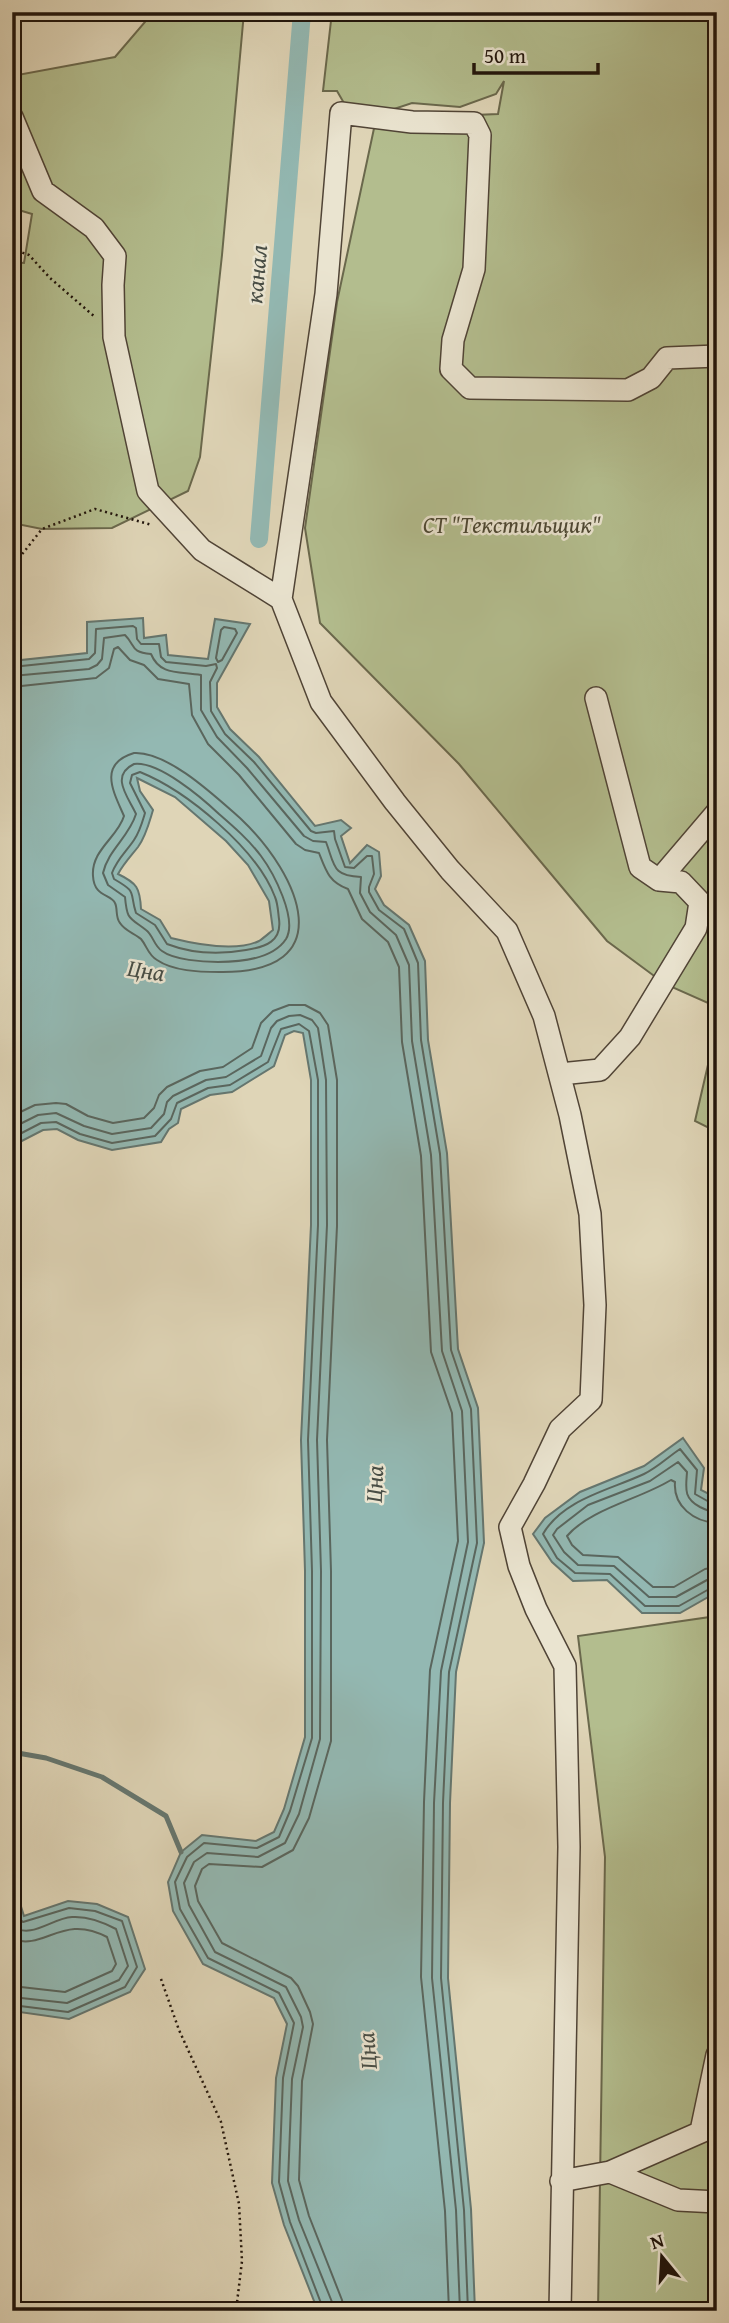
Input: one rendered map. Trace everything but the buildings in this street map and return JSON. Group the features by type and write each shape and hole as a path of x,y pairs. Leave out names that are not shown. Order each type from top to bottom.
{"street":[{"path":"560,2311 569,1847 565,1666 536,1609 519,1566 510,1527 560,1429 591,1400 595,1306 590,1214 570,1115 544,1016 507,931 450,870 395,802 321,702 281,599 326,294 341,113 412,122 474,123 480,135 474,269 453,340 451,369 470,388 628,390 652,377 667,358 717,356"},
{"path":"12,117 43,191 94,228 115,256 114,337 148,491 202,550 281,599"},
{"path":"560,1074 600,1070 630,1037 696,928 700,902 681,882 659,880 640,867 596,698"},
{"path":"659,880 717,812"},
{"path":"561,2182 610,2172 709,2128 717,2054"},
{"path":"610,2172 678,2200 717,2202"}],"path":[{"path":"12,249 29,255 50,278 85,306 114,337"},
{"path":"12,567 42,529 95,509 189,536"},
{"path":"161,1979 178,2030 221,2122 239,2204 242,2261 236,2311"}],"green space":[{"path":"144,12 244,12 200,457 188,491 112,528 42,529 12,523 12,262 24,263 32,214 12,208 12,76 115,57 145,22"},
{"name":"СТ \"Текстильщик\"","path":"332,12 717,12 717,1007 665,984 607,941 459,764 320,623 305,528 337,302 376,119 498,114 504,81 496,94 460,107 412,103 370,117 348,110 337,91 323,91"},
{"path":"717,1026 717,1132 695,1121"},
{"path":"717,1616 717,2311 598,2311 605,1857 578,1636"}],"water":[{"name":"Цна","path":"143,618 144,638 166,635 168,655 208,659 215,619 250,624 217,683 217,707 230,729 259,757 315,826 341,820 351,828 341,836 350,863 367,845 379,852 381,876 375,889 384,905 409,925 425,961 428,1040 447,1153 458,1349 478,1408 484,1543 456,1672 450,1803 448,1978 471,2209 475,2311 318,2311 284,2225 272,2183 276,2078 287,2024 274,1998 203,1964 173,1911 168,1882 181,1852 202,1835 256,1841 274,1832 284,1809 305,1737 305,1571 301,1440 311,1225 311,1080 303,1033 294,1031 285,1035 274,1066 232,1092 210,1095 181,1109 178,1123 169,1129 161,1142 112,1150 78,1140 57,1129 43,1130 12,1146 12,661 87,653 87,622","holes":["137,778 175,797 226,841 248,865 269,901 273,930 259,941 227,946 171,938 160,920 141,909 140,896 133,883 118,874 141,843 153,810 140,791"]},
{"path":"683,1438 704,1468 701,1490 717,1498 717,1592 680,1613 642,1613 607,1580 573,1581 552,1562 533,1534 545,1518 580,1492 644,1466"},
{"path":"12,1878 24,1916 68,1901 97,1904 128,1917 145,1969 130,1992 69,2019 12,2011"}],"waterway":[{"name":"канал","path":"259,539 302,12"},
{"path":"12,1752 46,1758 102,1777 166,1816 181,1852"}]}
